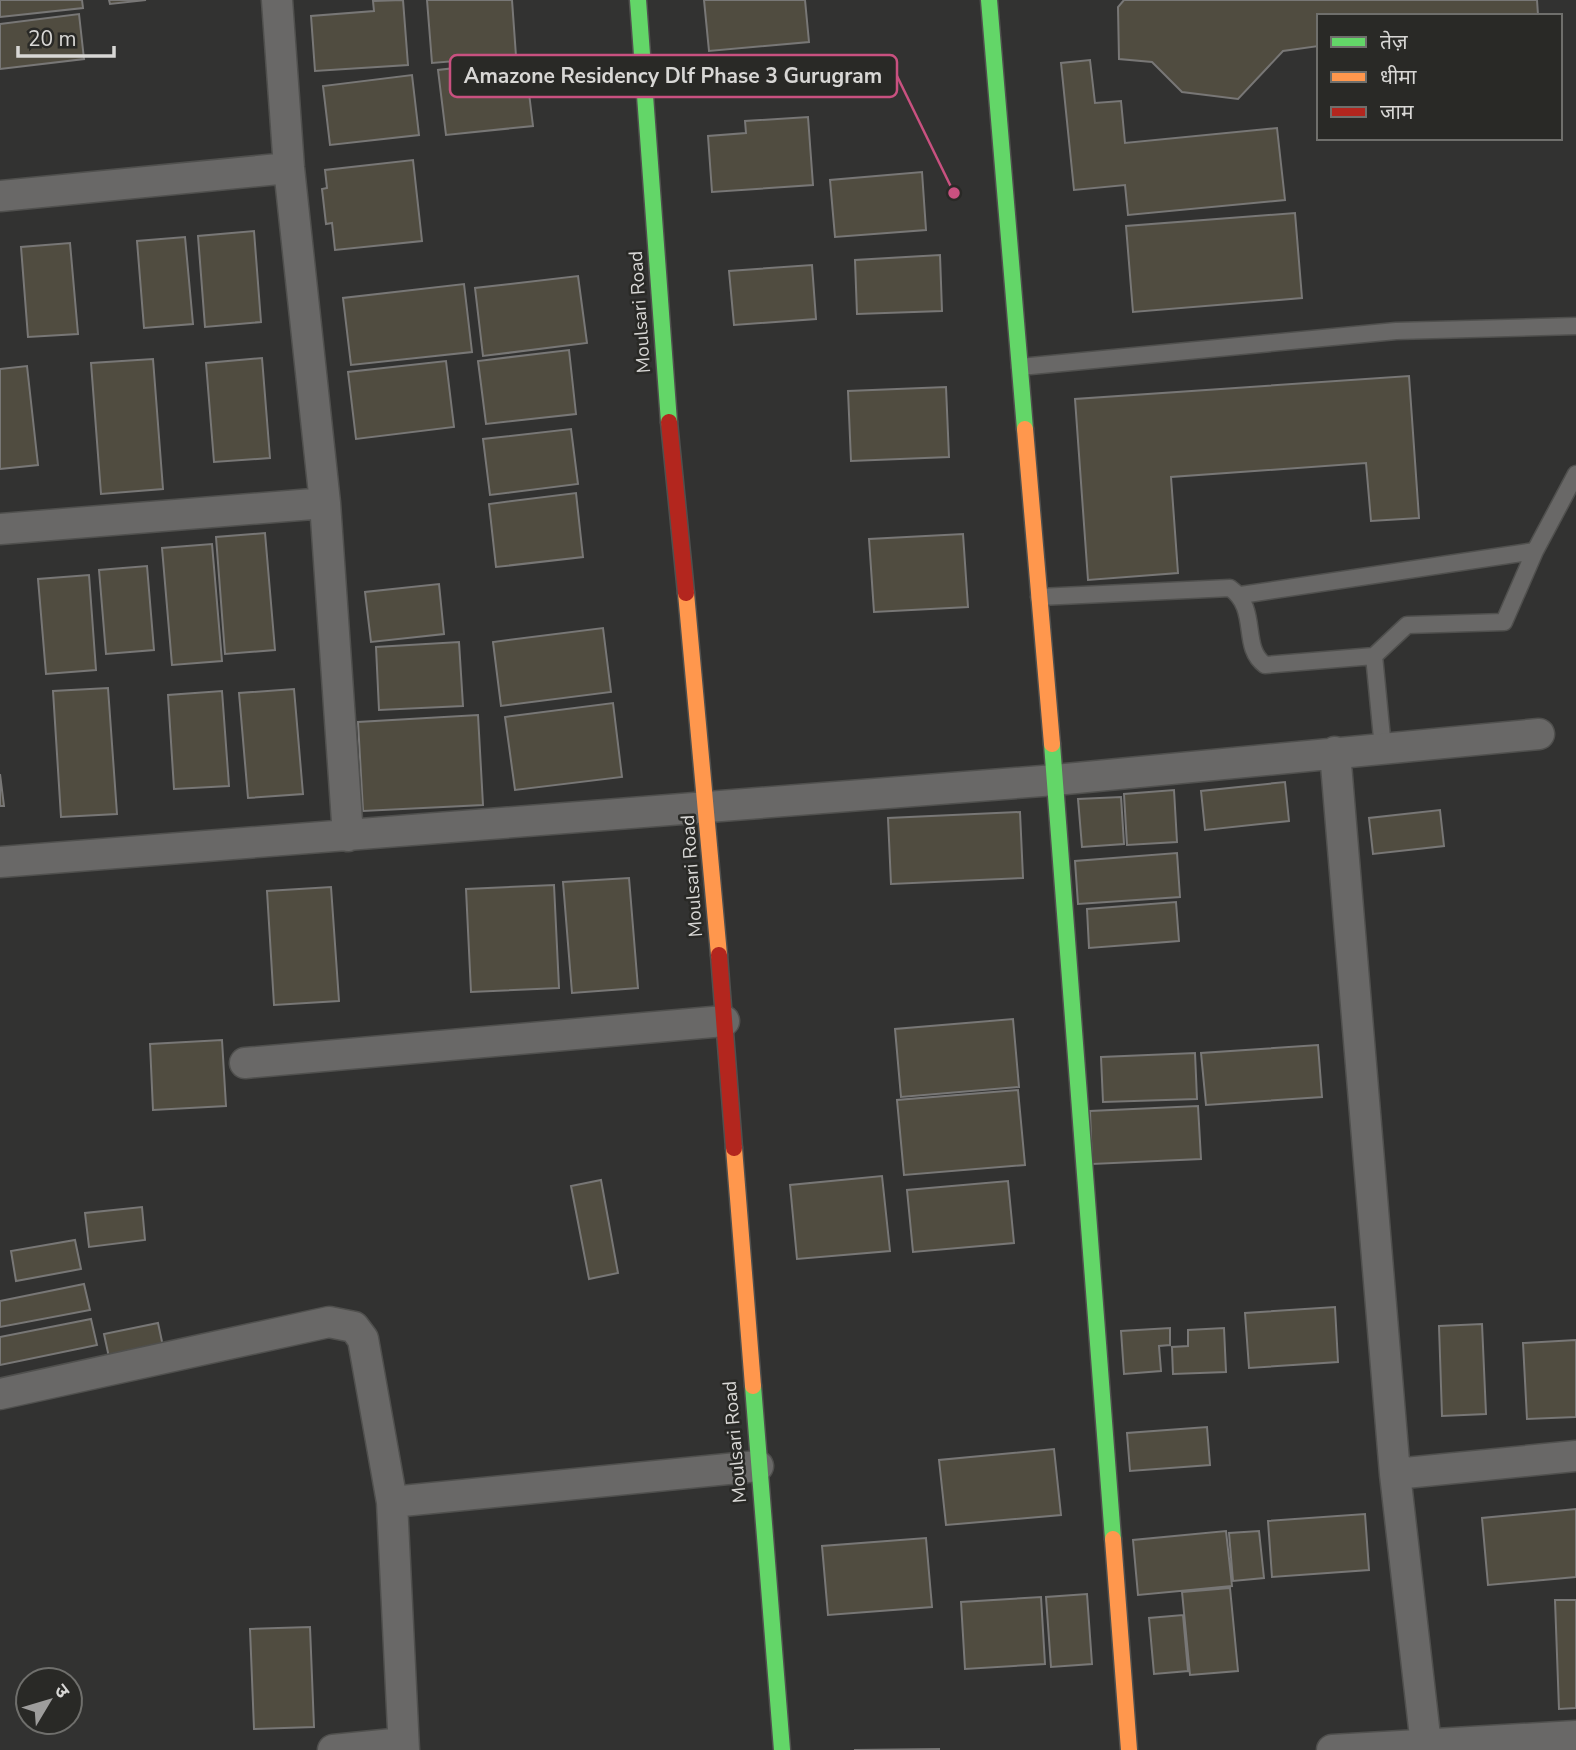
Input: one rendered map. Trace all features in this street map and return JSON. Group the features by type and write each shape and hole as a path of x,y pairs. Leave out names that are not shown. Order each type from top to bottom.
{"street":[{"path":"277,0 289,168 325,503 348,836"},
{"name":"Moulsari Road","path":"638,0 668,411 708,808 782,1750"},
{"path":"989,0 1055,780 1129,1750"},
{"path":"0,196 289,168"},
{"path":"0,529 325,503"},
{"path":"0,862 1055,780 1539,734"},
{"path":"1335,752 1395,1474 1426,1745"},
{"path":"245,1063 724,1021"},
{"path":"0,1394 328,1322 342,1322 354,1327 363,1339 392,1502 404,1746 333,1750"},
{"path":"1395,1474 1576,1456"},
{"path":"392,1502 758,1466"},
{"path":"1332,1750 1576,1736"}],"lane":[{"path":"1020,367 1396,331 1576,326"},
{"path":"1040,597 1222,587 1241,596 1246,603 1254,650 1265,666 1374,656 1407,625 1504,622 1535,551 1576,474"},
{"path":"1241,596 1535,551"},
{"path":"1374,656 1383,748"}],"building":[{"path":"0,0 82,0 83,8 0,17"},
{"path":"109,0 146,0 110,4"},
{"path":"403,0 408,65 315,71 311,16 374,11 373,1"},
{"path":"427,0 512,0 516,56 432,63"},
{"path":"704,0 805,0 809,42 709,51"},
{"path":"1124,0 1537,0 1538,14 1317,14 1317,46 1283,51 1238,99 1182,92 1152,62 1119,59 1118,7"},
{"path":"79,14 84,59 0,69 0,24"},
{"path":"525,60 533,126 446,135 438,70"},
{"path":"1090,60 1095,103 1121,101 1125,143 1277,128 1285,200 1128,215 1125,185 1074,190 1061,63"},
{"path":"412,75 419,135 330,145 323,86"},
{"path":"808,117 813,185 712,192 708,136 746,133 745,121"},
{"path":"413,160 422,241 335,250 332,223 326,224 322,189 327,188 325,170"},
{"path":"922,172 926,230 835,237 830,180"},
{"path":"1295,213 1302,298 1133,312 1126,226"},
{"path":"254,231 261,322 205,327 198,236"},
{"path":"185,237 193,324 144,328 137,241"},
{"path":"70,243 78,334 28,337 21,247"},
{"path":"940,255 942,311 857,314 855,260"},
{"path":"812,265 816,319 734,325 729,271"},
{"path":"578,276 587,343 483,356 475,288"},
{"path":"464,284 472,352 351,365 343,298"},
{"path":"569,350 576,414 486,424 478,361"},
{"path":"262,358 270,458 214,462 206,363"},
{"path":"153,359 163,489 101,494 91,363"},
{"path":"446,361 454,427 356,439 348,372"},
{"path":"27,366 38,465 0,469 0,369"},
{"path":"1409,376 1419,518 1371,521 1366,463 1171,477 1178,573 1088,580 1075,399"},
{"path":"946,387 949,457 851,461 848,391"},
{"path":"571,429 578,484 490,495 483,439"},
{"path":"576,493 583,557 496,567 489,504"},
{"path":"265,533 275,650 225,654 216,537"},
{"path":"963,534 968,607 874,612 869,539"},
{"path":"212,544 222,661 172,665 162,548"},
{"path":"147,566 154,650 106,654 99,570"},
{"path":"89,575 96,670 46,674 38,579"},
{"path":"439,584 444,634 371,642 365,592"},
{"path":"603,628 611,692 501,706 493,642"},
{"path":"459,642 463,706 379,710 376,647"},
{"path":"108,688 117,814 61,817 53,691"},
{"path":"294,689 303,794 248,798 239,693"},
{"path":"222,691 229,786 174,789 168,695"},
{"path":"613,703 622,777 515,790 505,717"},
{"path":"478,715 483,805 363,811 358,722"},
{"path":"0,774 4,806 0,806"},
{"path":"1285,782 1289,821 1205,830 1201,791"},
{"path":"1174,790 1177,842 1127,845 1124,794"},
{"path":"1121,797 1124,844 1082,847 1078,799"},
{"path":"1440,810 1444,846 1373,854 1369,818"},
{"path":"1020,812 1023,878 891,884 888,818"},
{"path":"1177,853 1180,897 1078,904 1075,861"},
{"path":"629,878 638,988 572,993 563,882"},
{"path":"554,885 559,988 471,992 466,889"},
{"path":"331,887 339,1001 274,1005 267,891"},
{"path":"1176,902 1179,941 1089,948 1087,909"},
{"path":"1013,1019 1019,1087 901,1097 895,1029"},
{"path":"222,1040 226,1106 153,1110 150,1044"},
{"path":"1318,1045 1322,1097 1206,1105 1201,1053"},
{"path":"1195,1053 1197,1099 1103,1102 1101,1057"},
{"path":"1018,1090 1025,1165 904,1175 897,1100"},
{"path":"1198,1106 1201,1159 1092,1164 1090,1111"},
{"path":"882,1176 890,1251 797,1259 790,1185"},
{"path":"601,1180 618,1273 589,1279 571,1186"},
{"path":"1008,1181 1014,1243 913,1252 907,1190"},
{"path":"142,1207 145,1240 89,1247 85,1213"},
{"path":"75,1240 81,1269 16,1281 11,1251"},
{"path":"84,1284 90,1310 0,1327 0,1301"},
{"path":"1335,1307 1338,1362 1249,1368 1245,1313"},
{"path":"91,1319 97,1345 0,1365 0,1337"},
{"path":"158,1323 164,1351 110,1362 104,1334"},
{"path":"1482,1324 1486,1414 1442,1416 1439,1326"},
{"path":"1170,1328 1170,1345 1159,1346 1161,1371 1124,1374 1121,1331"},
{"path":"1224,1328 1226,1372 1173,1374 1172,1347 1188,1346 1188,1330"},
{"path":"1576,1340 1576,1417 1527,1419 1523,1343"},
{"path":"1207,1427 1210,1465 1130,1471 1127,1433"},
{"path":"1054,1449 1061,1515 946,1525 939,1460"},
{"path":"1576,1509 1576,1577 1488,1585 1482,1518"},
{"path":"1365,1514 1369,1570 1272,1577 1268,1521"},
{"path":"1226,1531 1232,1586 1138,1595 1133,1540"},
{"path":"1259,1531 1264,1578 1233,1581 1229,1533"},
{"path":"926,1538 932,1607 828,1615 822,1546"},
{"path":"1230,1588 1238,1671 1190,1675 1182,1592"},
{"path":"1087,1594 1092,1664 1051,1667 1046,1597"},
{"path":"1041,1597 1045,1664 965,1669 961,1602"},
{"path":"1555,1600 1576,1600 1576,1708 1559,1709"},
{"path":"1183,1615 1188,1671 1154,1674 1149,1618"},
{"path":"310,1627 314,1727 254,1729 250,1629"},
{"path":"939,1749 939,1750 854,1750"}],"traffic: fast":[{"path":"638,0 669,422"},
{"path":"989,0 1025,429"},
{"path":"1052,744 1113,1539"},
{"path":"753,1386 782,1750"}],"traffic: slow":[{"path":"1025,429 1052,744"},
{"path":"686,593 719,955"},
{"path":"734,1148 753,1386"},
{"path":"1113,1539 1129,1750"}],"traffic: jam":[{"path":"669,422 686,593"},
{"path":"719,955 734,1148"}],"place":[{"name":"Amazone Residency Dlf Phase 3 Gurugram","path":"954,193"}]}
